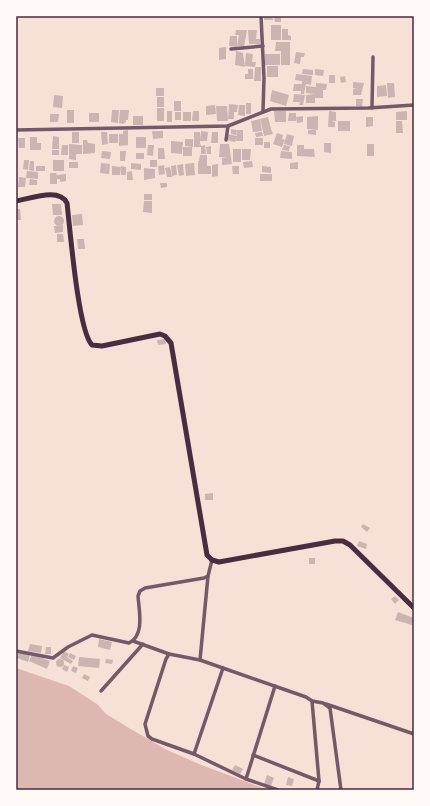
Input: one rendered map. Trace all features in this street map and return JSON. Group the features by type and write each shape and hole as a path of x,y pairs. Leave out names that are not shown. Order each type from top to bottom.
{"main road":[{"path":"16,201 57,194 65,198 67,203 74,266 84,329 88,341 92,345 102,346 160,334 168,338 171,343 207,555 212,560 218,562 335,541 343,541 360,554 414,608"}],"street":[{"path":"261,16 264,78 263,111"},
{"path":"231,49 263,46"},
{"path":"372,108 373,57"},
{"path":"16,130 228,126 271,109 372,108 414,105"},
{"path":"226,140 228,126"},
{"path":"200,660 208,576 212,560"},
{"path":"133,641 139,632 138,596 140,591 145,588 208,576"},
{"path":"16,651 53,658 68,647 92,635 129,643 133,641 169,654 200,660 306,697 312,701 323,703 414,734"},
{"path":"101,691 143,644"},
{"path":"169,654 166,659 146,729 148,736 152,739 194,754 246,779 278,790"},
{"path":"194,754 223,668"},
{"path":"246,779 275,686"},
{"path":"312,701 319,780 317,790"},
{"path":"323,703 330,708 333,719 341,790"},
{"path":"254,755 319,780"}],"shaded area":[{"path":"16,668 69,686 97,704 106,714 167,750 199,764 268,790 16,790"}],"building":[{"path":"264,16 272,16 273,20 264,20"},
{"path":"274,16 281,16 281,22 275,22"},
{"path":"271,25 281,25 281,40 271,40"},
{"path":"282,29 288,29 288,35 291,36 291,40 282,40"},
{"path":"236,30 247,30 244,47 237,46 239,35 235,35"},
{"path":"248,30 257,30 256,39 260,39 260,44 249,44"},
{"path":"230,36 237,36 237,47 229,46"},
{"path":"276,42 290,42 290,65 281,65 281,51 275,51"},
{"path":"226,47 226,59 219,60 219,48"},
{"path":"236,51 243,53 245,67 235,65"},
{"path":"296,52 305,53 304,57 301,57 300,64 294,63"},
{"path":"246,53 253,54 252,62 256,62 255,67 245,66"},
{"path":"265,54 280,54 280,65 265,65"},
{"path":"267,66 278,66 278,77 267,77"},
{"path":"255,67 261,67 261,81 254,81"},
{"path":"248,69 253,69 253,79 245,79 245,74 248,74"},
{"path":"303,69 313,70 313,75 302,74"},
{"path":"315,69 324,70 323,76 315,75"},
{"path":"296,74 312,76 311,85 306,84 304,94 301,94 301,91 293,91 294,84 302,84 302,81 295,80"},
{"path":"329,75 335,75 335,83 329,83"},
{"path":"345,76 346,82 341,83 340,77"},
{"path":"353,82 364,83 361,95 353,95 353,89 357,89 353,88"},
{"path":"316,83 327,84 326,90 323,90 323,98 315,98 315,103 306,103 306,95 315,94 306,93 306,86 316,87"},
{"path":"387,83 394,83 395,97 388,98"},
{"path":"386,85 387,96 377,97 377,86"},
{"path":"156,88 164,88 164,96 156,96"},
{"path":"272,90 289,95 286,106 270,101"},
{"path":"294,94 305,95 303,105 299,105 300,102 293,102"},
{"path":"54,95 63,96 62,108 53,107"},
{"path":"157,97 164,97 164,107 157,107"},
{"path":"356,99 363,99 362,107 356,106"},
{"path":"174,101 181,101 181,111 174,111"},
{"path":"246,103 251,103 251,114 246,114"},
{"path":"229,104 238,105 237,112 234,112 234,119 228,119"},
{"path":"215,105 216,114 206,115 206,106"},
{"path":"239,105 245,105 245,116 238,115"},
{"path":"216,106 227,106 228,121 217,121"},
{"path":"157,108 164,108 164,121 157,121"},
{"path":"67,110 74,110 74,123 67,123"},
{"path":"112,110 119,110 118,123 111,122"},
{"path":"120,110 129,110 128,120 126,120 123,124 119,123"},
{"path":"167,111 172,111 172,122 167,122"},
{"path":"193,111 199,111 199,121 192,121"},
{"path":"274,111 286,111 286,122 275,122"},
{"path":"329,111 336,112 336,121 331,121 335,122 335,127 328,127"},
{"path":"407,111 407,120 396,120 396,112"},
{"path":"175,112 181,112 181,120 175,120"},
{"path":"183,112 191,112 191,121 183,121"},
{"path":"89,113 99,113 99,122 89,122"},
{"path":"289,113 296,113 296,121 288,121"},
{"path":"50,114 59,114 58,122 50,122"},
{"path":"133,116 143,116 143,125 133,125"},
{"path":"303,116 303,122 297,123 296,117"},
{"path":"318,116 318,130 307,129 307,117"},
{"path":"268,117 271,129 263,131 260,119"},
{"path":"366,117 373,117 373,126 366,127"},
{"path":"260,119 262,131 253,132 251,121"},
{"path":"338,121 350,121 350,131 338,131"},
{"path":"396,121 402,121 403,133 396,133"},
{"path":"231,129 237,130 236,135 231,134"},
{"path":"271,129 273,134 264,136 263,131"},
{"path":"128,130 128,145 119,146 119,134 123,134 123,131"},
{"path":"237,130 243,130 243,141 236,141"},
{"path":"308,130 316,130 316,135 308,134"},
{"path":"152,131 163,131 163,138 153,139"},
{"path":"201,131 208,132 207,141 200,141"},
{"path":"72,132 79,132 79,143 72,143"},
{"path":"101,132 107,132 108,144 102,145"},
{"path":"194,132 200,132 200,143 201,146 205,145 206,154 201,154 201,147 194,147"},
{"path":"212,132 218,132 218,143 211,143"},
{"path":"262,132 263,136 256,137 255,133"},
{"path":"277,133 283,135 282,139 285,140 282,147 273,144"},
{"path":"109,134 118,134 118,143 109,143"},
{"path":"227,134 237,136 235,142 226,140"},
{"path":"287,134 294,136 292,146 284,144"},
{"path":"53,136 59,137 59,149 52,149"},
{"path":"30,137 37,137 37,143 41,143 41,150 30,150"},
{"path":"136,137 146,137 146,148 136,148"},
{"path":"18,138 25,138 25,148 19,148"},
{"path":"255,138 263,138 263,145 255,145"},
{"path":"185,139 193,139 193,147 185,146"},
{"path":"83,140 87,140 88,143 95,144 95,153 83,154"},
{"path":"171,141 183,142 182,154 171,153"},
{"path":"264,142 270,142 270,148 264,148"},
{"path":"324,143 331,143 331,153 324,152"},
{"path":"69,144 82,145 82,154 76,154 76,160 69,159"},
{"path":"220,144 229,144 232,164 222,165 222,158 228,158 219,157"},
{"path":"367,144 374,144 374,156 367,156"},
{"path":"62,145 68,145 68,155 61,155"},
{"path":"148,145 154,145 153,156 147,155"},
{"path":"284,145 290,146 289,151 282,150"},
{"path":"297,145 304,145 304,149 314,149 315,157 297,156"},
{"path":"211,146 211,154 207,154 206,147"},
{"path":"183,147 192,147 192,156 183,156"},
{"path":"158,148 164,148 165,159 158,159"},
{"path":"233,149 241,149 241,162 233,162"},
{"path":"242,149 251,149 250,160 242,160"},
{"path":"52,150 59,150 59,155 52,155"},
{"path":"102,151 111,152 110,159 101,158"},
{"path":"120,151 126,151 125,161 120,161"},
{"path":"281,151 292,152 292,159 280,158"},
{"path":"136,153 144,153 144,159 136,159"},
{"path":"200,155 207,155 207,166 211,166 211,174 198,174 198,161"},
{"path":"24,160 29,160 28,170 23,169"},
{"path":"53,160 64,160 64,171 53,171"},
{"path":"150,160 157,160 157,167 150,167"},
{"path":"30,161 34,161 34,171 29,170"},
{"path":"252,161 253,167 244,168 243,162"},
{"path":"69,162 78,162 78,168 69,168"},
{"path":"298,162 298,169 290,169 290,163"},
{"path":"101,163 110,164 109,174 100,173"},
{"path":"131,163 141,164 141,170 131,169"},
{"path":"194,163 195,175 186,176 185,164"},
{"path":"183,164 184,175 179,176 177,165"},
{"path":"218,164 218,176 212,177 212,165"},
{"path":"164,165 165,174 159,175 158,166"},
{"path":"176,165 177,175 172,176 171,166"},
{"path":"36,166 45,166 45,171 36,171"},
{"path":"112,166 121,167 120,175 112,175"},
{"path":"121,166 126,167 126,175 121,175"},
{"path":"232,166 239,166 239,174 233,174"},
{"path":"262,166 271,167 271,173 262,172"},
{"path":"170,167 172,177 167,177 165,168"},
{"path":"144,168 155,169 155,178 144,180"},
{"path":"27,171 38,172 38,179 26,178"},
{"path":"132,171 133,180 127,180 127,172"},
{"path":"50,173 56,173 57,175 66,174 66,181 60,182 60,179 57,179 57,184 50,184"},
{"path":"260,174 272,174 272,181 260,181"},
{"path":"19,177 26,178 25,187 18,187"},
{"path":"30,179 37,180 37,185 29,185"},
{"path":"160,183 167,183 167,187 161,188"},
{"path":"144,194 152,194 152,200 144,200"},
{"path":"144,201 152,201 152,213 143,212"},
{"path":"52,204 61,204 62,215 53,215"},
{"path":"16,209 20,209 21,220 16,220"},
{"path":"82,214 83,225 73,226 72,215"},
{"path":"57,216 61,216 64,221 61,226 57,226 54,223 54,219"},
{"path":"63,225 63,232 55,233 54,226"},
{"path":"57,234 63,234 64,242 57,242"},
{"path":"77,239 84,239 85,249 78,249"},
{"path":"165,339 166,344 158,345 157,340"},
{"path":"213,493 213,500 205,500 205,494"},
{"path":"363,524 370,528 367,532 361,527"},
{"path":"359,541 367,544 366,549 357,546"},
{"path":"309,558 315,558 315,564 309,564"},
{"path":"395,596 399,600 395,604 391,599"},
{"path":"398,612 414,618 412,625 395,620"},
{"path":"99,639 112,642 110,650 98,647"},
{"path":"30,644 42,646 41,653 28,651"},
{"path":"46,647 51,647 51,654 45,654"},
{"path":"64,651 69,654 67,657 73,661 71,664 60,658"},
{"path":"19,652 30,655 28,662 17,658"},
{"path":"70,653 76,656 74,660 68,657"},
{"path":"32,654 50,661 47,669 29,661"},
{"path":"79,657 100,659 99,668 78,666"},
{"path":"60,659 63,660 63,666 60,667 57,666 56,663 57,660"},
{"path":"106,659 113,660 112,664 105,663"},
{"path":"64,665 69,667 67,672 62,669"},
{"path":"73,666 78,668 76,673 71,671"},
{"path":"84,674 90,677 88,681 82,678"},
{"path":"235,765 243,769 240,774 232,770"},
{"path":"267,775 274,778 271,786 264,784"},
{"path":"288,777 294,779 292,786 286,785"}]}
